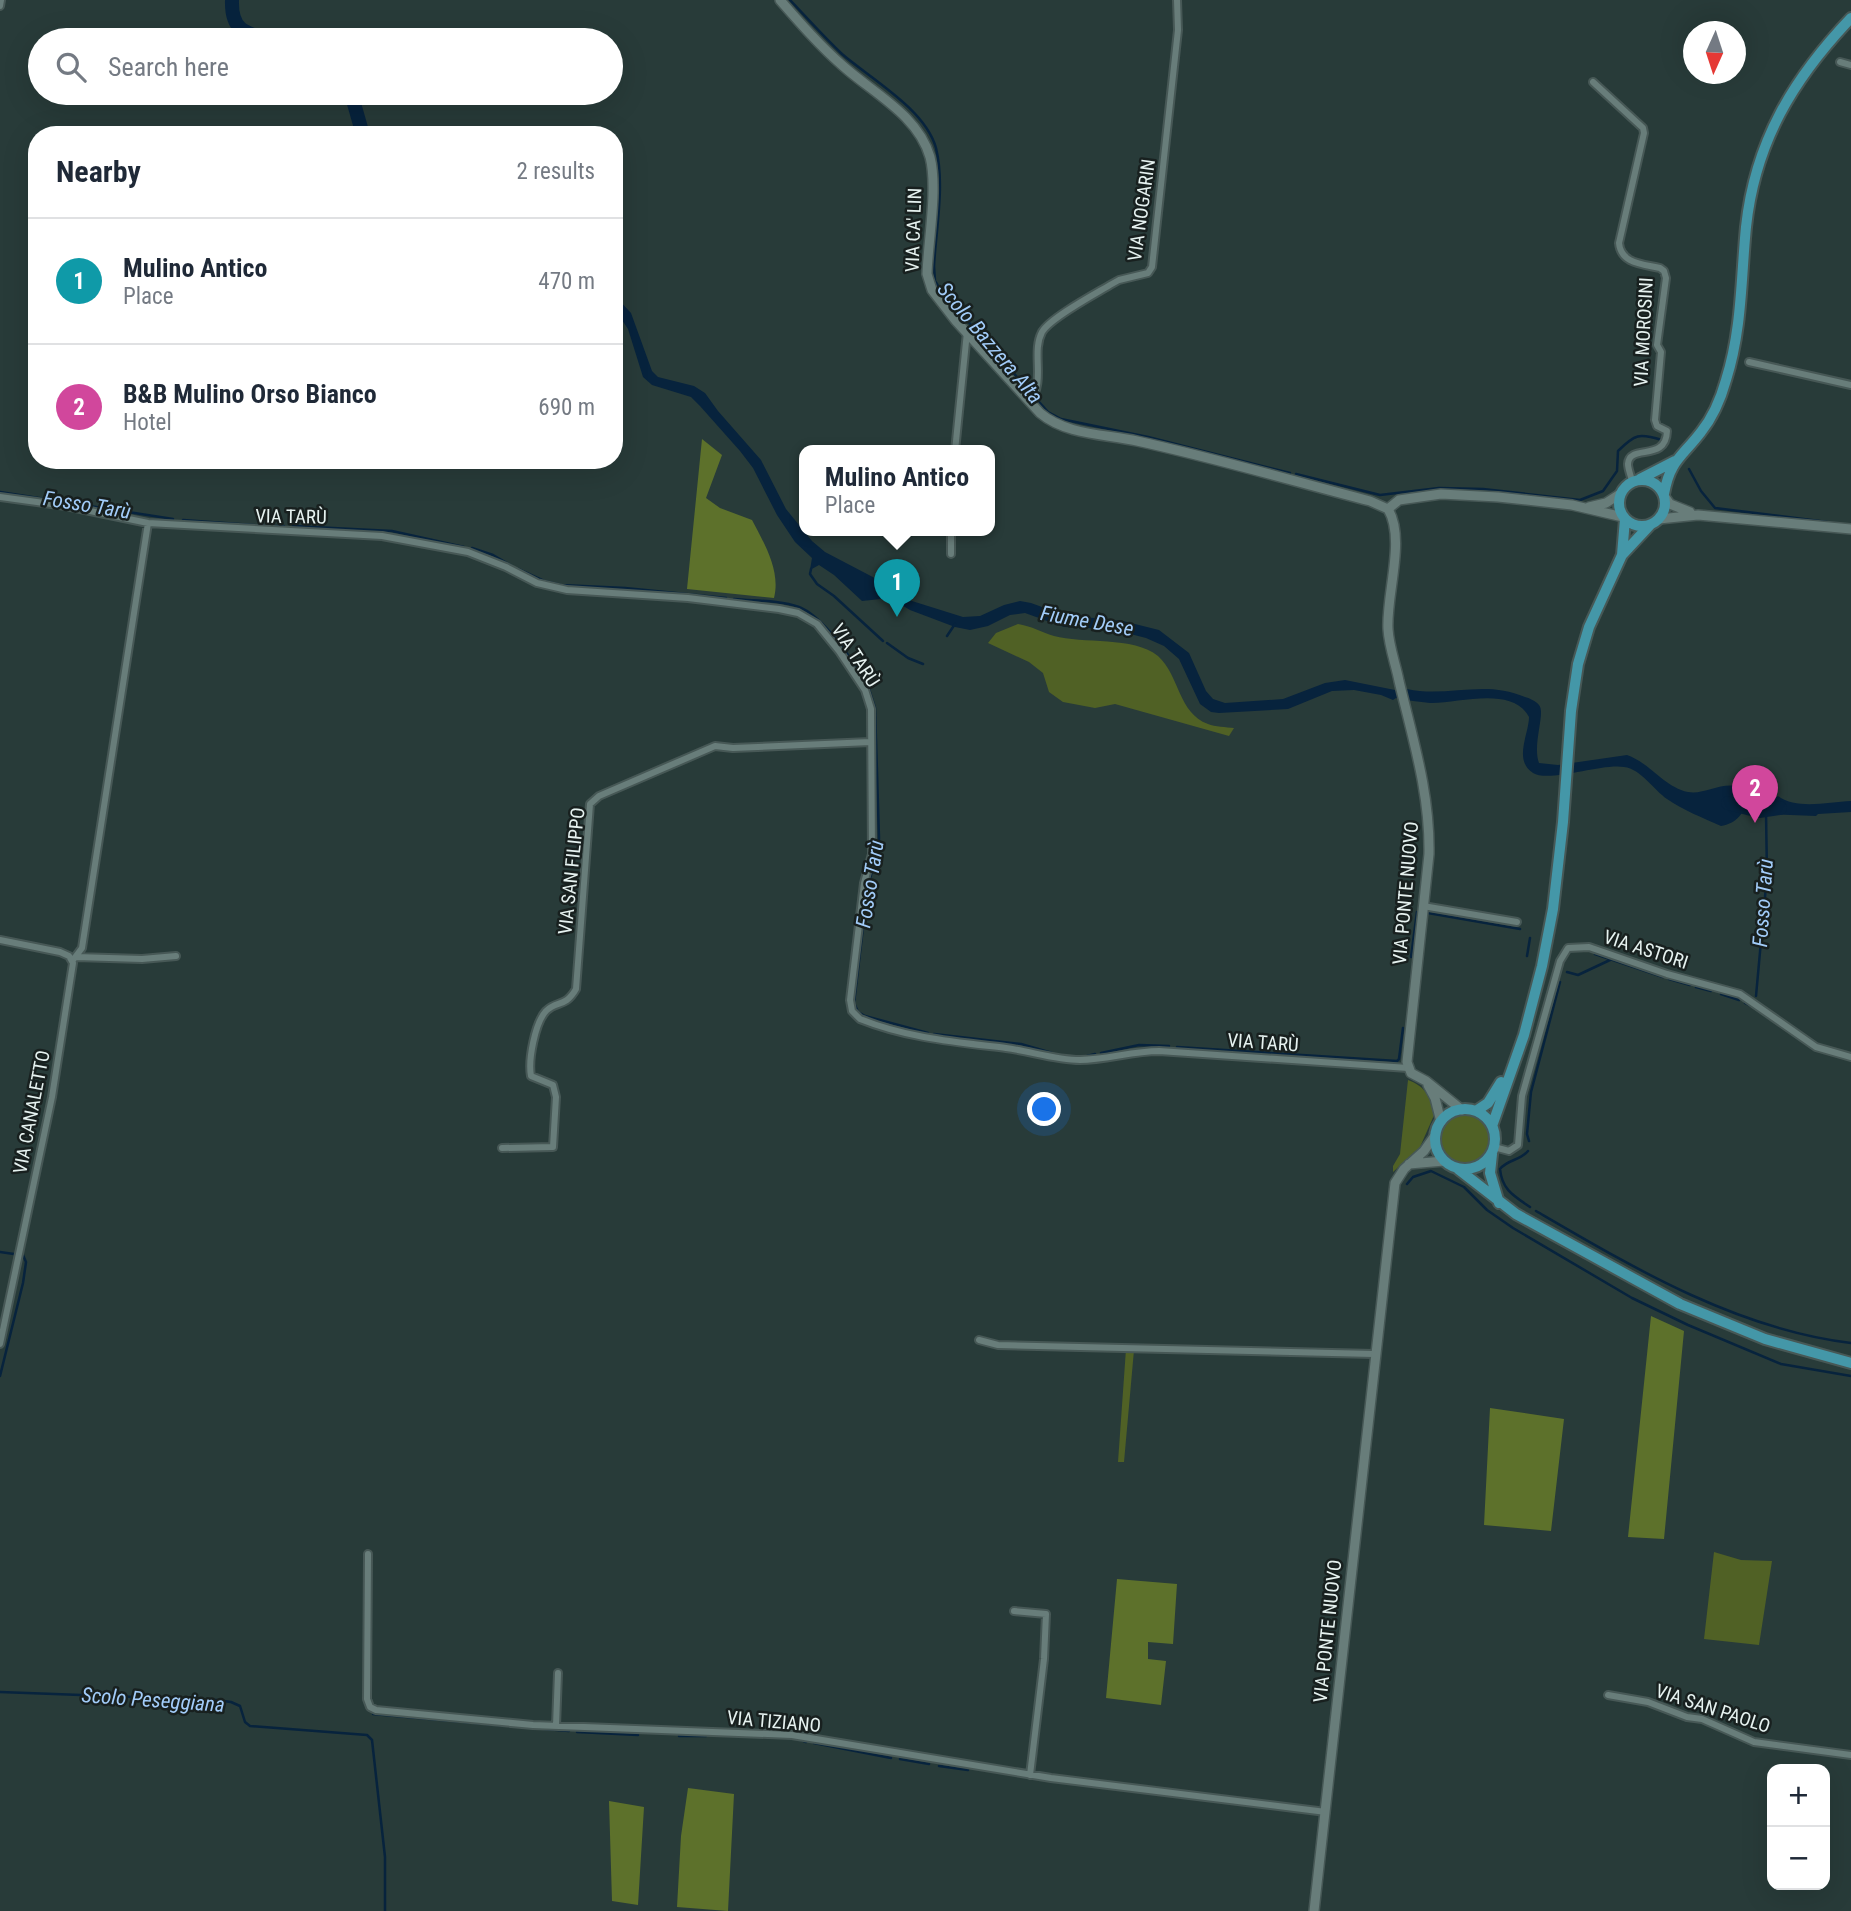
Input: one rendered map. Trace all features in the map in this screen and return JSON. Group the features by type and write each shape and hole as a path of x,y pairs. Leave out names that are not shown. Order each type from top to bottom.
{"main road":[{"path":"1492,1126 1524,1035 1553,909 1574,685 1582,646 1622,555 1665,509 1664,495 1668,475 1675,461 1707,423 1720,397 1730,368 1739,322 1749,209 1758,166 1768,138 1802,75 1828,41 1851,19"},
{"path":"1622,555 1624,518 1619,508 1620,494 1636,480 1675,461"},
{"path":"1636,480 1654,483 1664,495"},
{"path":"1624,518 1640,526 1655,522"},
{"path":"1476,1111 1491,1099 1513,1061"},
{"path":"1499,1203 1490,1173 1495,1133 1492,1126 1476,1111 1462,1110 1447,1116 1436,1134 1438,1153 1444,1161 1458,1169 1499,1203 1516,1214 1680,1304 1765,1339 1851,1363"},
{"path":"1458,1169 1477,1167 1486,1162 1493,1151"}],"street":[{"path":"0,6 1,0"},
{"name":"VIA CA' LIN","path":"780,0 808,34 902,114 923,139 933,177 926,274 928,282 939,300 967,332 1033,397 1040,413 1057,424 1089,433 1162,447 1388,509"},
{"name":"VIA NOGARIN","path":"1033,397 1040,337 1048,324 1119,280 1148,273 1152,267 1178,30 1177,0"},
{"path":"1840,62 1851,65"},
{"name":"VIA MOROSINI","path":"1593,82 1643,128 1644,133 1619,243 1620,252 1627,260 1660,268 1666,278 1657,345 1661,352 1654,420 1657,426 1667,431 1667,440 1664,446 1656,450 1631,457 1628,464 1636,480"},
{"path":"956,445 967,332"},
{"path":"1749,362 1851,385"},
{"path":"1388,509 1399,500 1441,494 1498,497 1587,508 1624,518"},
{"path":"1587,508 1606,503 1620,494"},
{"path":"1664,495 1681,510 1698,515 1851,529"},
{"name":"VIA TARÙ","path":"0,497 66,506 148,523 382,536 468,552 537,583 567,590 688,598 798,613 810,619 829,638 865,690 871,709 872,854 864,883 850,1000 852,1011 860,1019 932,1040 1020,1050 1065,1059 1089,1060 1134,1052 1159,1051 1408,1068"},
{"name":"VIA PONTE NUOVO","path":"1388,509 1394,523 1395,538 1388,629 1424,781 1430,821 1408,1068"},
{"path":"1655,522 1698,515"},
{"name":"VIA CANALETTO","path":"0,1344 51,1097 75,959 82,948 148,523"},
{"path":"951,536 951,554"},
{"name":"VIA SAN FILIPPO","path":"502,1148 553,1147 556,1097 553,1086 531,1076 529,1064 539,1024 547,1010 570,1000 576,989 590,804 599,796 715,746 733,748 870,742"},
{"path":"1423,906 1517,922"},
{"path":"0,940 60,952 75,959 176,956"},
{"name":"VIA ASTORI","path":"1493,1151 1509,1151 1518,1145 1522,1096 1528,1070 1560,961 1568,948 1589,947 1667,974 1740,994 1816,1047 1851,1057"},
{"path":"1408,1068 1411,1073 1426,1080 1462,1110"},
{"path":"1426,1080 1435,1098 1441,1122"},
{"name":"VIA PONTE NUOVO","path":"1314,1911 1395,1182 1436,1134"},
{"path":"1409,1164 1444,1161"},
{"path":"979,1340 999,1345 1374,1354"},
{"name":"VIA TIZIANO","path":"368,1554 367,1699 370,1707 376,1710 556,1726 792,1735 1030,1775 1326,1812"},
{"path":"1014,1611 1046,1614 1044,1659 1030,1775"},
{"path":"556,1726 558,1673"},
{"name":"VIA SAN PAOLO","path":"1608,1695 1648,1702 1687,1717 1702,1719 1754,1742 1851,1755"}],"green space":[{"path":"702,439 722,455 706,498 720,508 752,520 773,568 776,588 774,598 687,589"},
{"path":"1018,624 1054,636 1122,643 1148,650 1165,664 1185,703 1198,719 1211,725 1234,728 1229,736 1115,704 1095,708 1063,702 1049,692 1043,673 1029,662 988,643 996,633"},
{"path":"1408,1080 1419,1085 1426,1093 1435,1113 1420,1147 1393,1172 1393,1166 1400,1154"},
{"path":"1465,1112 1476,1114 1485,1120 1491,1129 1491,1151 1485,1160 1476,1166 1465,1168 1454,1166 1445,1160 1439,1151 1437,1140 1439,1129 1445,1120 1454,1114"},
{"path":"1651,1316 1684,1331 1664,1539 1628,1537"},
{"path":"1126,1349 1134,1350 1124,1462 1118,1462"},
{"path":"1490,1408 1564,1419 1551,1531 1484,1525"},
{"path":"1714,1552 1741,1560 1772,1561 1759,1645 1704,1639"},
{"path":"1117,1579 1177,1584 1173,1644 1148,1642 1148,1659 1166,1661 1161,1705 1106,1698"},
{"path":"688,1788 734,1794 728,1911 677,1907 681,1836"},
{"path":"609,1801 644,1807 638,1905 612,1901"}],"water":[{"path":"623,305 631,313 652,371 658,377 694,386 705,393 761,460 786,509 799,525 799,536 808,536 825,552 888,585 891,594 963,617 980,616 1020,601 1064,615 1123,621 1159,630 1189,653 1206,691 1213,699 1225,703 1283,699 1325,683 1345,680 1405,692 1407,689 1437,692 1495,689 1510,692 1532,700 1541,709 1537,747 1539,763 1558,765 1627,755 1643,763 1672,785 1688,792 1727,786 1741,787 1747,797 1745,808 1736,820 1721,826 1673,803 1642,776 1624,767 1551,776 1533,773 1527,768 1523,754 1529,717 1521,707 1510,701 1483,698 1430,703 1396,698 1393,700 1354,690 1332,691 1288,709 1211,712 1200,704 1179,659 1164,646 1146,638 1111,629 1064,627 1025,613 1010,615 988,626 970,630 910,610 890,598 862,601 819,565 810,570 812,558 795,542 777,515 753,468 700,406 691,397 652,385 643,377 628,329 623,322"},
{"path":"1778,796 1803,804 1851,801 1851,812 1816,816 1763,814 1765,806 1772,804 1773,799"}],"waterway":[{"name":"Fiume Dese","path":"232,0 234,18 240,28"},
{"name":"Scolo Bazzera Alta","path":"790,0 842,54 909,108 930,134 936,148 940,177 935,281 1048,412 1061,419 1148,437 1290,473"},
{"name":"Fiume Dese","path":"354,105 360,126"},
{"name":"Scolo Bazzera Alta","path":"1296,474 1380,495 1439,488 1483,489 1580,500 1603,491 1617,471 1618,451 1629,441 1638,436 1662,440"},
{"name":"Scolo Bazzera Alta","path":"1689,469 1701,491 1715,508 1827,522"},
{"name":"Fosso Tarù","path":"0,492 173,519"},
{"name":"Fosso Tarù","path":"183,520 266,526"},
{"name":"Fosso Tarù","path":"274,526 284,526"},
{"name":"Fosso Tarù","path":"293,526 392,531 464,547"},
{"name":"Fosso Tarù","path":"472,548 493,555 512,566"},
{"name":"Fosso Tarù","path":"518,569 544,581 561,585 726,598"},
{"path":"811,569 810,574 817,584 883,641"},
{"name":"Fosso Tarù","path":"734,599 783,603 808,612 835,638 865,679"},
{"path":"947,636 955,624"},
{"path":"887,643 908,658 923,664"},
{"name":"Fosso Tarù","path":"867,683 875,708 879,838 878,852 868,885 854,1003 858,1012 865,1016 928,1033"},
{"name":"Fiume Dese","path":"1728,803 1759,811 1780,808"},
{"name":"Fosso Tarù","path":"1756,996 1767,875 1766,813"},
{"name":"Fosso Tarù","path":"1411,957 1419,912"},
{"name":"Fosso Tarù","path":"1428,913 1520,929"},
{"path":"1527,956 1530,938"},
{"name":"Fosso Tarù","path":"1595,954 1663,977"},
{"path":"1567,972 1578,975 1610,960"},
{"name":"Fosso Tarù","path":"1669,979 1690,985"},
{"path":"1529,1141 1527,1134 1531,1092 1560,982"},
{"name":"Fosso Tarù","path":"1696,987 1711,991"},
{"name":"Fosso Tarù","path":"1721,994 1739,1000"},
{"name":"Fosso Tarù","path":"1745,1003 1751,1006 1752,1004"},
{"name":"Fosso Tarù","path":"1177,1047 1397,1061 1403,1028"},
{"name":"Fosso Tarù","path":"934,1034 1021,1044 1052,1053"},
{"name":"Fosso Tarù","path":"1101,1053 1139,1045 1169,1046"},
{"name":"Fosso Tarù","path":"1087,1056 1095,1054"},
{"path":"1528,1151 1500,1169 1506,1187 1530,1207"},
{"path":"1407,1184 1413,1177 1431,1171 1464,1187 1487,1210 1513,1228 1632,1298 1781,1364 1851,1376"},
{"path":"1536,1211 1648,1274 1727,1310 1808,1336 1851,1343"},
{"name":"Scolo Peseggiana","path":"0,1252 14,1254"},
{"name":"Scolo Peseggiana","path":"0,1376 23,1283 26,1262 23,1255"},
{"name":"Scolo Peseggiana","path":"0,1692 216,1700 240,1706 245,1722 250,1726 367,1735 372,1740 385,1857 385,1911"},
{"path":"373,1714 569,1731"},
{"path":"577,1732 638,1735"},
{"path":"679,1736 706,1736"},
{"path":"799,1739 806,1742"},
{"path":"814,1743 891,1758"},
{"path":"900,1759 929,1764"},
{"path":"939,1766 968,1770"}],"place":[{"name":"Mulino Antico","path":"897,617"},
{"name":"B&B Mulino Orso Bianco","path":"1755,823"}]}
